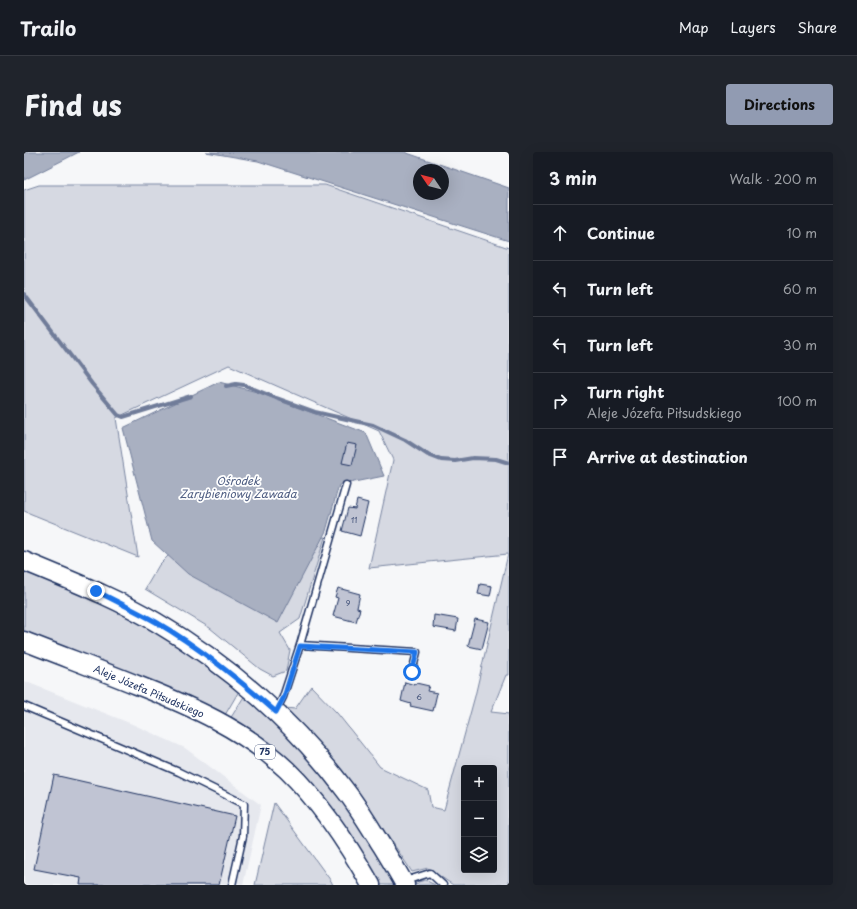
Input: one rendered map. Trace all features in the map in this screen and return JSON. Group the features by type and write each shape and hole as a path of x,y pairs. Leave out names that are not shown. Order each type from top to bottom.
{"main road":[{"path":"24,561 96,591 156,622 211,659 246,685 307,743 345,790 404,883"},
{"name":"Aleje Józefa Piłsudskiego","path":"24,641 182,703 222,723 261,749 287,770 323,811 359,864 371,885"}],"lane":[{"path":"276,712 284,697 300,646 346,485"},
{"path":"300,646 417,652 412,672"},
{"path":"24,706 179,772 244,804 243,836 232,885"},
{"path":"404,883 430,873 443,885"}],"shaded area":[{"path":"39,185 325,185 509,248 509,675 506,675 491,712 509,714 509,885 453,885 428,868 412,872 398,850 367,808 285,708 295,709 311,686 337,713 380,767 428,790 431,807 444,810 475,696 508,554 369,568 393,460 379,431 229,365 116,418 138,557 24,511 24,190"},
{"path":"325,537 300,619 280,633 290,650 286,671 273,676 260,669 210,628 145,589 159,565 178,546 289,543"},
{"path":"24,572 85,596 130,616 157,631 193,656 239,691 225,715 24,633"},
{"path":"24,681 132,724 185,748 261,805 243,885 24,885"},
{"path":"245,695 293,742 331,784 396,885 380,885 230,719"},
{"path":"274,803 331,881 333,885 255,885"},
{"path":"425,880 435,885 416,885 415,883"}],"water":[{"path":"24,152 79,152 24,180"},
{"path":"206,152 404,152 439,164 413,164 413,200 449,200 449,167 509,188 509,241 258,161"},
{"name":"Ośrodek Zarybieniowy Zawada","path":"219,382 257,392 366,433 384,476 339,485 326,531 278,623 188,574 152,541 123,428"}],"building":[{"path":"347,443 357,445 352,465 342,463"},
{"path":"357,500 368,503 360,536 342,531 348,508 355,509"},
{"path":"480,584 492,586 490,596 478,594"},
{"path":"338,588 360,594 357,608 360,609 356,622 333,616 338,598 335,597"},
{"path":"434,615 458,619 456,631 433,627"},
{"path":"475,619 489,622 482,649 468,646"},
{"path":"405,682 415,685 416,683 429,686 427,691 437,693 433,711 410,706 411,704 401,701"},
{"path":"54,775 235,816 219,885 80,885 81,878 34,869"}],"waterway":[{"path":"24,294 92,384 118,415 123,417 191,396"},
{"path":"226,386 236,384 244,385 315,412 373,425 405,440 428,455 441,460 455,461 473,458 496,459 509,463"}],"route":[{"path":"96,591 156,622 184,640 246,685 276,712 284,697 300,646 417,652 412,672"}]}
